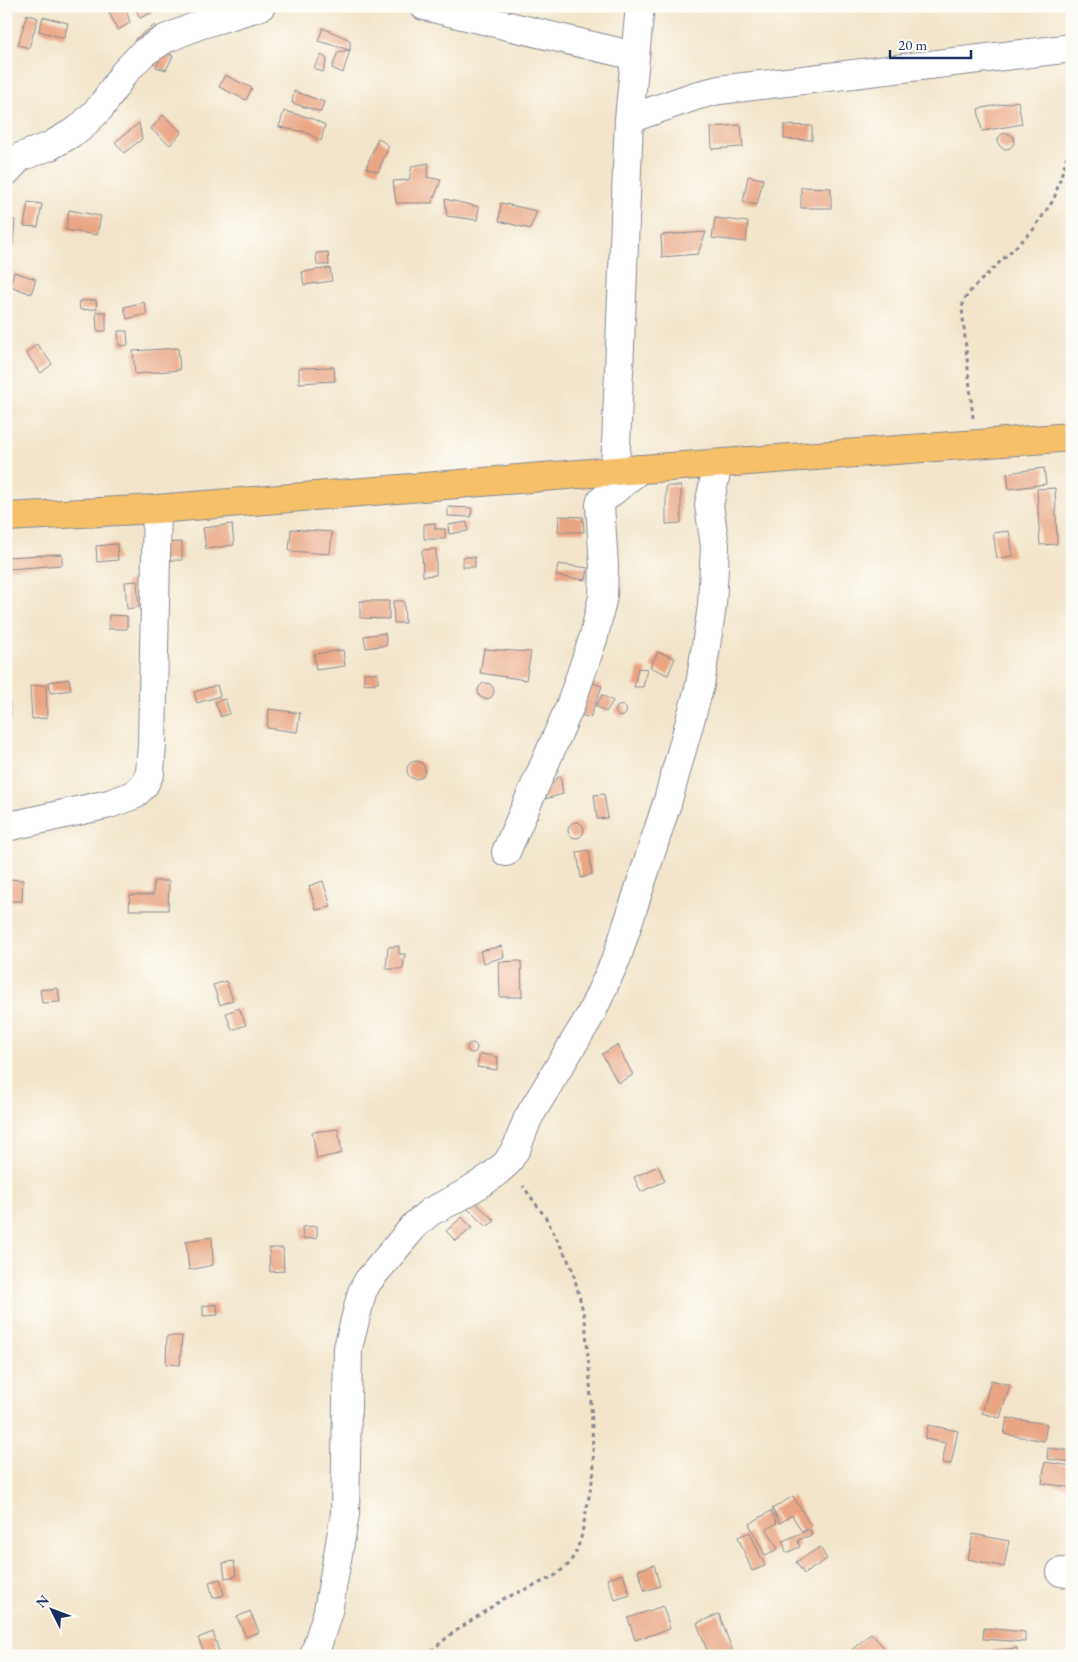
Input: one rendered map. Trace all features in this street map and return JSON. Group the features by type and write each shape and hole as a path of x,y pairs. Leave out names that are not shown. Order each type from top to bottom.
{"main road":[{"path":"6,518 157,509 627,470 1072,437"}],"street":[{"path":"6,172 20,157 50,146 78,129 101,106 124,72 150,48 165,39 199,25 261,6"},
{"path":"424,6 635,56"},
{"path":"506,852 570,706 594,636 603,596 604,566 600,505 601,501 627,470 629,119 640,6"},
{"path":"629,119 695,96 719,90 1072,48"},
{"path":"314,1656 328,1611 345,1514 348,1348 362,1292 368,1281 415,1225 430,1212 461,1196 492,1176 507,1163 517,1147 528,1118 590,1016 617,957 668,800 700,685 712,606 715,546 710,505 718,464"},
{"path":"6,827 108,804 134,795 144,785 150,773 157,509"}],"path":[{"path":"975,444 962,308 964,300 972,289 1033,230 1054,199 1072,140"},
{"path":"425,1656 450,1635 503,1599 553,1577 569,1564 581,1538 594,1471 585,1319 572,1268 546,1218 507,1163"}],"building":[{"path":"134,6 151,6 153,12 140,18"},
{"path":"126,9 130,23 118,30 109,12"},
{"path":"27,14 38,18 29,48 18,45"},
{"path":"43,17 68,23 64,38 39,31"},
{"path":"155,25 161,35 144,51 135,39"},
{"path":"323,28 350,40 350,50 318,41"},
{"path":"164,50 173,56 166,70 156,67"},
{"path":"350,50 343,73 332,68 338,52"},
{"path":"321,55 327,59 323,72 314,68"},
{"path":"225,75 252,88 246,100 219,87"},
{"path":"294,91 324,102 321,112 292,103"},
{"path":"1018,101 1022,124 982,131 978,109"},
{"path":"284,111 311,118 325,125 321,141 305,132 279,127"},
{"path":"163,115 182,132 170,145 151,129"},
{"path":"139,123 142,139 124,153 115,142"},
{"path":"741,125 743,147 712,149 711,127"},
{"path":"784,125 812,126 812,140 784,139"},
{"path":"1006,133 1014,141 1006,149 998,141"},
{"path":"378,138 389,146 378,172 366,168"},
{"path":"429,163 427,177 441,180 432,203 396,203 393,181 409,180 412,166"},
{"path":"748,176 763,179 757,205 743,202"},
{"path":"801,187 831,188 831,208 801,208"},
{"path":"445,199 479,207 477,220 447,216"},
{"path":"28,202 42,204 38,227 24,226"},
{"path":"501,203 537,211 530,229 499,221"},
{"path":"69,210 101,216 97,235 66,230"},
{"path":"715,218 748,222 746,242 712,238"},
{"path":"6,219 15,220 13,245 6,244"},
{"path":"706,232 698,254 662,257 661,235"},
{"path":"328,252 329,265 317,265 316,253"},
{"path":"330,268 332,281 304,285 302,272"},
{"path":"14,272 36,279 31,294 10,286"},
{"path":"96,300 97,309 80,310 79,301"},
{"path":"144,302 147,314 127,319 124,307"},
{"path":"96,312 106,312 106,331 97,331"},
{"path":"118,331 127,331 128,345 119,346"},
{"path":"37,344 52,364 41,373 26,353"},
{"path":"178,348 180,370 135,374 133,351"},
{"path":"334,367 335,381 299,383 299,368"},
{"path":"1044,468 1046,484 1009,489 1007,473"},
{"path":"666,486 681,486 681,523 666,524"},
{"path":"1055,488 1057,544 1040,545 1037,489"},
{"path":"448,507 472,508 471,517 448,516"},
{"path":"559,516 583,517 584,532 558,532"},
{"path":"467,522 468,531 449,534 448,525"},
{"path":"435,523 435,529 445,529 445,539 424,539 424,524"},
{"path":"232,524 234,545 206,549 203,528"},
{"path":"291,529 332,532 330,554 289,551"},
{"path":"1009,531 1013,556 997,558 993,533"},
{"path":"182,542 182,560 148,561 147,543"},
{"path":"117,544 118,560 97,562 96,546"},
{"path":"436,549 436,575 423,576 422,550"},
{"path":"62,554 62,565 8,569 7,557"},
{"path":"463,557 475,557 475,567 463,567"},
{"path":"558,564 588,568 586,580 556,576"},
{"path":"137,581 139,607 127,609 125,582"},
{"path":"360,601 389,601 389,619 360,618"},
{"path":"393,601 404,601 405,623 394,623"},
{"path":"109,615 127,616 127,629 108,629"},
{"path":"385,633 387,645 366,648 364,636"},
{"path":"484,649 531,652 526,680 480,673"},
{"path":"343,650 345,666 316,670 314,654"},
{"path":"658,652 675,658 668,675 650,667"},
{"path":"638,668 647,669 643,687 634,687"},
{"path":"364,673 378,673 378,683 364,684"},
{"path":"69,679 71,690 50,693 49,682"},
{"path":"587,681 602,686 590,718 575,713"},
{"path":"486,683 494,691 486,699 478,691"},
{"path":"46,685 47,718 32,719 30,686"},
{"path":"217,685 220,696 197,703 194,692"},
{"path":"6,686 8,686 11,717 6,718"},
{"path":"602,695 613,701 606,712 596,706"},
{"path":"225,699 230,713 221,717 215,702"},
{"path":"621,705 627,711 621,717 615,711"},
{"path":"269,709 300,713 297,732 267,728"},
{"path":"416,761 422,764 425,770 422,776 416,779 410,776 407,770 410,764"},
{"path":"560,775 563,794 538,801 546,791"},
{"path":"604,794 608,818 597,819 594,795"},
{"path":"576,822 584,830 576,838 568,830"},
{"path":"589,850 592,874 581,878 577,852"},
{"path":"6,879 23,880 22,901 6,901"},
{"path":"154,881 169,881 168,910 129,910 130,895 153,895"},
{"path":"323,881 331,907 316,910 309,886"},
{"path":"399,946 399,954 405,954 403,969 386,969 388,947"},
{"path":"502,946 504,957 483,963 480,951"},
{"path":"521,961 522,997 500,997 499,962"},
{"path":"226,981 233,1000 220,1005 213,985"},
{"path":"58,988 60,1002 42,1003 40,990"},
{"path":"239,1008 246,1025 232,1030 226,1013"},
{"path":"470,1043 474,1043 477,1048 476,1052 470,1053 467,1050 467,1046"},
{"path":"617,1045 633,1075 618,1083 602,1054"},
{"path":"480,1054 498,1057 497,1070 477,1067"},
{"path":"338,1129 342,1153 317,1159 312,1132"},
{"path":"658,1166 665,1181 641,1192 634,1177"},
{"path":"475,1202 495,1221 486,1227 468,1209"},
{"path":"462,1217 472,1228 456,1241 446,1231"},
{"path":"317,1226 317,1238 303,1239 302,1227"},
{"path":"212,1237 213,1265 189,1270 186,1241"},
{"path":"269,1248 283,1248 284,1271 270,1272"},
{"path":"217,1304 218,1315 203,1316 203,1306"},
{"path":"167,1336 182,1336 180,1365 166,1364"},
{"path":"991,1380 1010,1385 1000,1418 982,1413"},
{"path":"1007,1418 1047,1424 1044,1441 1004,1434"},
{"path":"928,1425 958,1431 951,1464 942,1463 946,1443 925,1439"},
{"path":"1048,1448 1072,1451 1072,1462 1047,1459"},
{"path":"1045,1462 1072,1466 1072,1488 1042,1483"},
{"path":"793,1496 811,1526 802,1532 792,1515 780,1523 772,1509"},
{"path":"771,1511 777,1523 767,1529 778,1549 765,1555 749,1524"},
{"path":"810,1529 812,1535 798,1540 800,1547 786,1553 783,1541"},
{"path":"750,1532 765,1566 752,1571 738,1537"},
{"path":"973,1534 1009,1541 1004,1567 968,1559"},
{"path":"820,1547 827,1559 804,1574 796,1562"},
{"path":"234,1561 236,1576 225,1578 223,1563"},
{"path":"654,1565 660,1586 645,1591 638,1570"},
{"path":"623,1574 630,1595 615,1600 607,1579"},
{"path":"220,1579 224,1595 213,1598 209,1582"},
{"path":"663,1606 670,1629 635,1640 628,1618"},
{"path":"250,1611 259,1632 246,1637 237,1617"},
{"path":"719,1614 733,1656 709,1656 697,1623"},
{"path":"984,1628 1025,1632 1025,1642 983,1639"},
{"path":"213,1632 219,1652 205,1655 198,1638"},
{"path":"871,1633 884,1648 875,1656 849,1656 847,1654"},
{"path":"1017,1648 1018,1656 979,1656 979,1652"}]}
